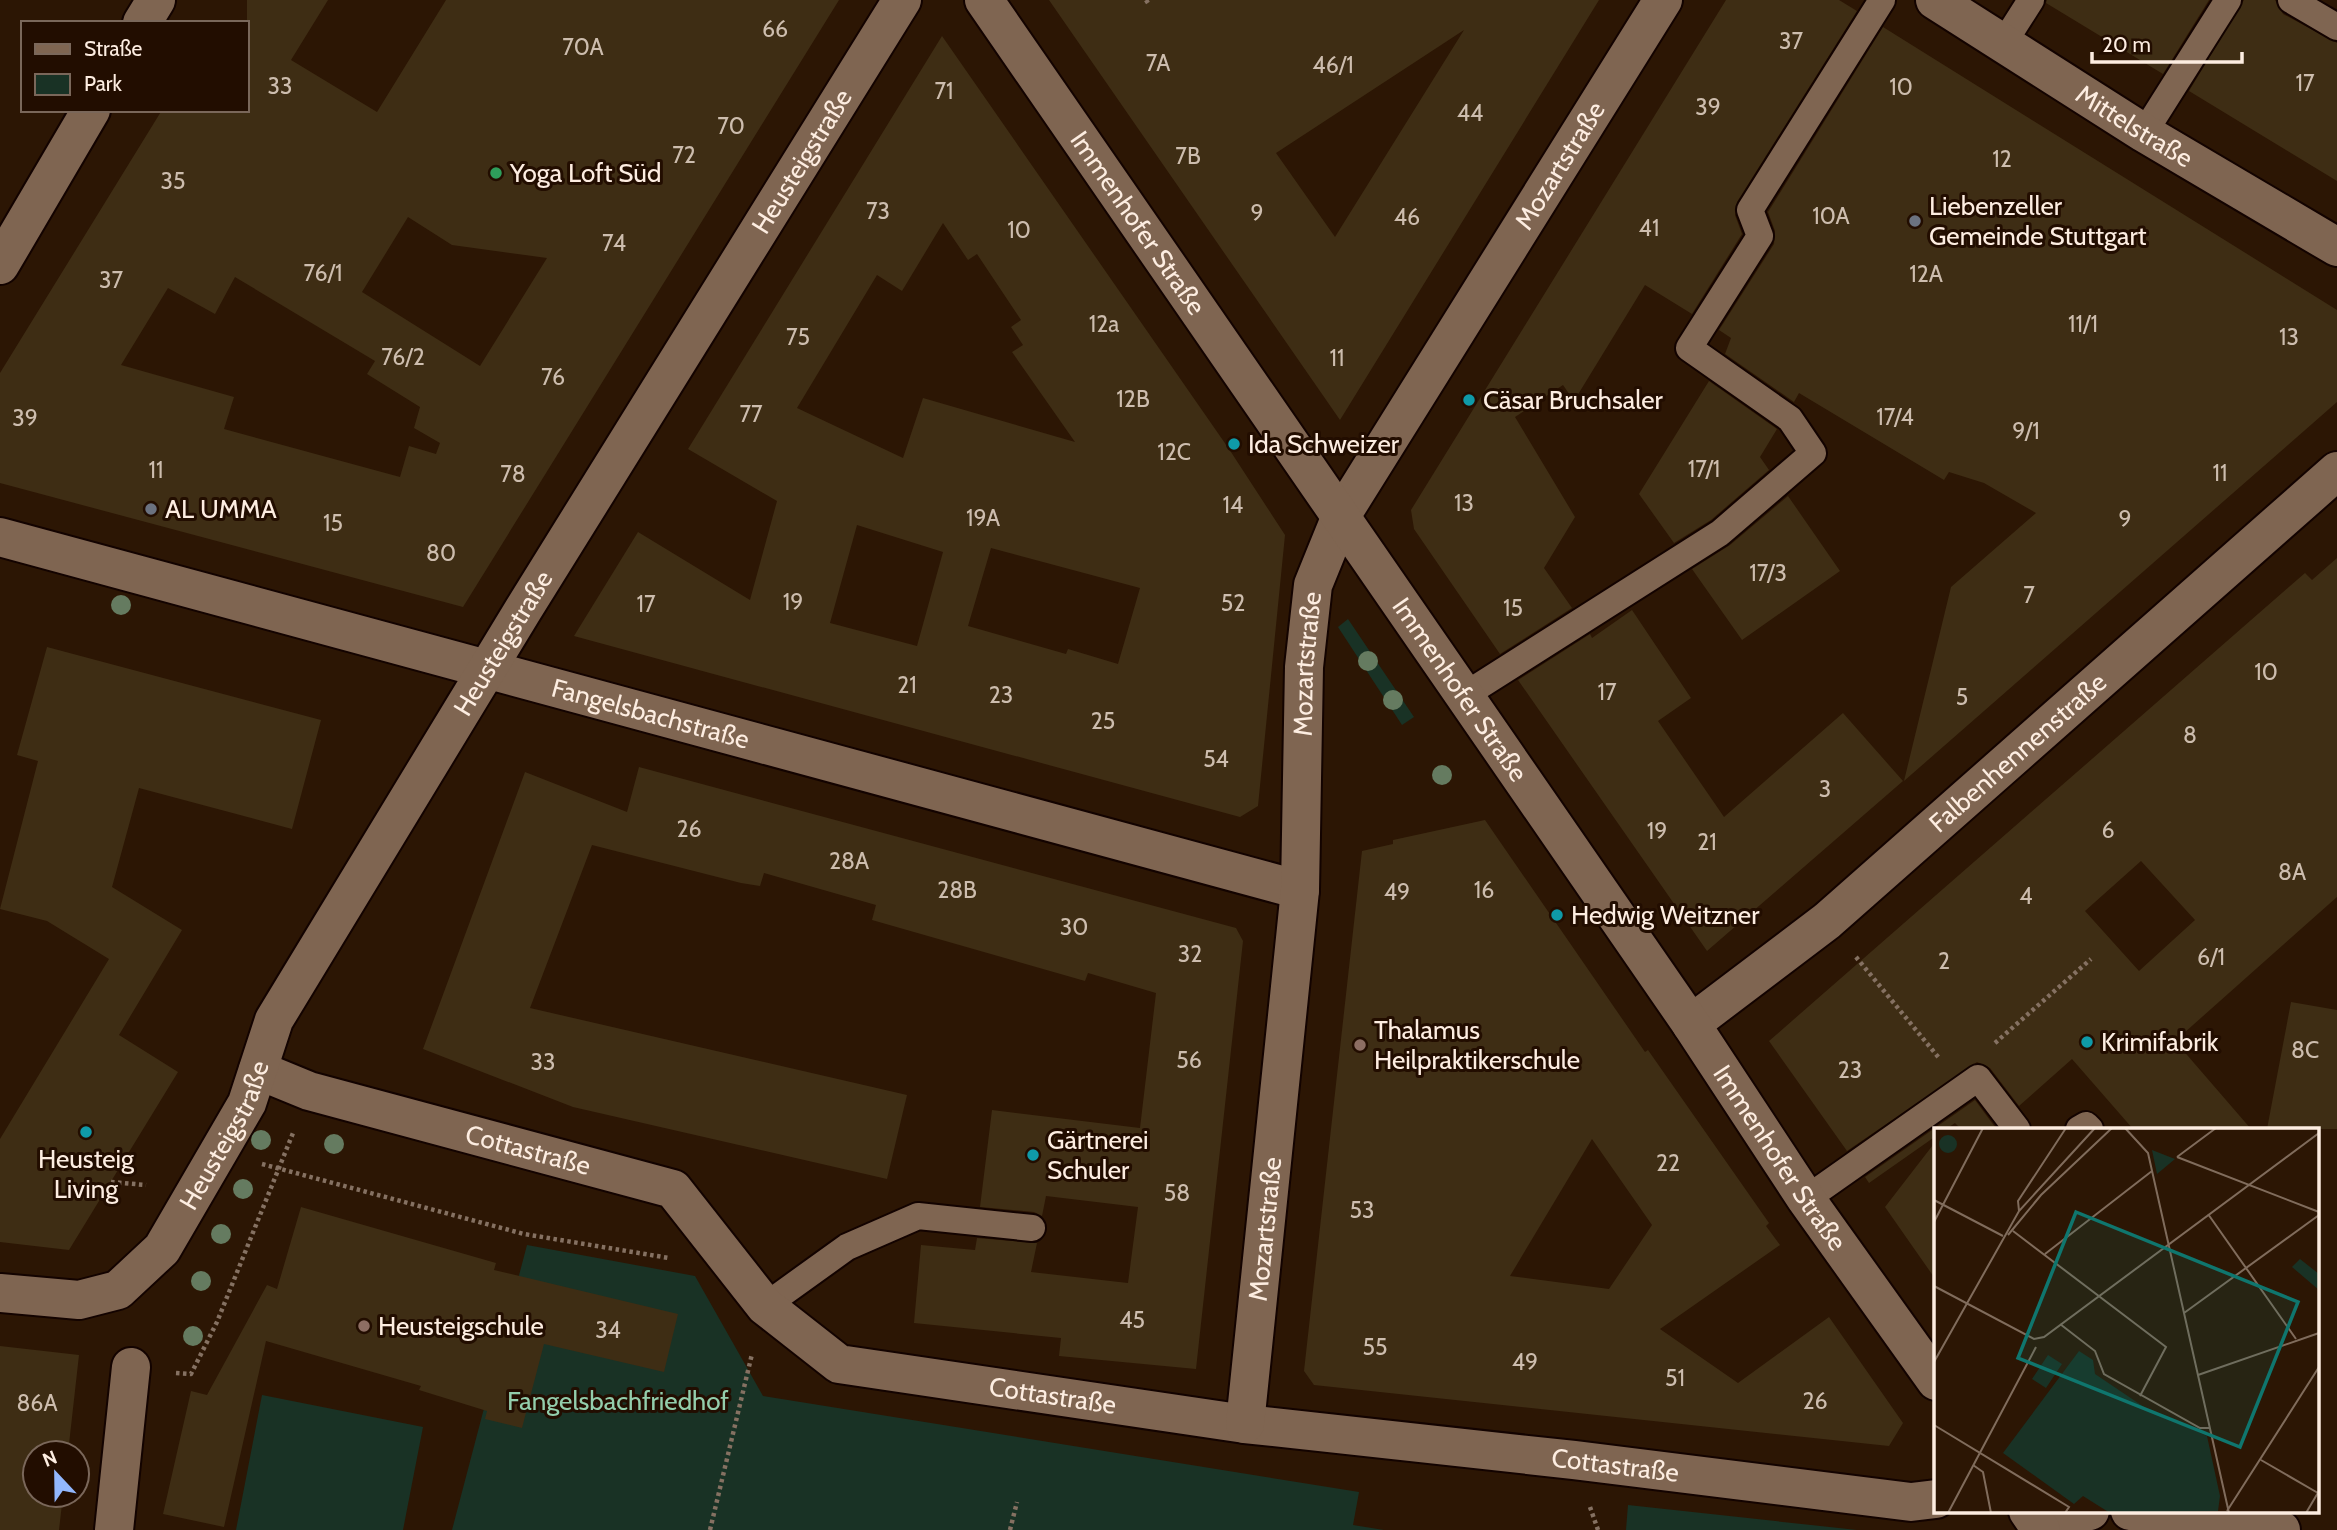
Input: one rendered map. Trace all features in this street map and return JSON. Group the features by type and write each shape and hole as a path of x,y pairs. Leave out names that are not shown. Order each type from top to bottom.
{"street":[{"path":"143,21 156,0"},
{"name":"Heusteigstraße","path":"0,1293 79,1300 118,1290 162,1250 247,1103 274,1020 487,668 902,0"},
{"name":"Immenhofer Straße","path":"984,0 1691,1024 1806,1199 1934,1378"},
{"name":"Mozartstraße","path":"1245,1424 1300,890 1304,667 1313,585 1341,516 1663,0"},
{"name":"Mittelstraße","path":"1936,0 2144,133 2337,247"},
{"path":"0,265 90,112"},
{"name":"Falbenhennenstraße","path":"1691,1024 1827,921 2337,471"},
{"name":"Fangelsbachstraße","path":"0,537 1300,890"},
{"name":"Cottastraße","path":"258,1070 309,1091 673,1189 765,1306 839,1364 1245,1424 1574,1460 1911,1502 1934,1499"},
{"path":"114,1530 131,1367"},
{"path":"2035,1521 2084,1512"},
{"path":"2148,1512 2184,1514 2281,1530"}],"lane":[{"path":"1465,695 1720,533 1813,453 1790,419 1689,348 1760,236 1750,210 1882,0"},
{"path":"2004,44 2031,0"},
{"path":"2144,133 2228,0"},
{"path":"2291,0 2337,27"},
{"path":"1806,1199 1978,1078 2016,1128"},
{"path":"765,1306 847,1247 918,1216 1032,1228"}],"path":[{"path":"1986,1051 2091,959"},
{"path":"1879,986 1947,1068"},
{"path":"131,1367 191,1374 217,1322 309,1091"},
{"path":"218,1152 524,1234 733,1266"},
{"path":"710,1530 730,1435 765,1306"},
{"path":"1010,1530 1017,1502"}],"green space":[{"path":"1348,619 1414,717 1402,725 1338,627"},
{"name":"Fangelsbachfriedhof","path":"527,1245 695,1276 763,1396 1359,1492 1353,1525 1384,1530 452,1530"},
{"path":"262,1395 423,1427 403,1530 236,1530"},
{"path":"1628,1505 1857,1530 1626,1530"}],"building":[{"path":"247,0 328,0 291,60 377,112 446,0 839,0 463,607 0,483 0,373 161,112 248,112","holes":["408,217 452,245 547,258 480,366 362,292","235,277 375,361 367,374 420,407 414,428 440,443 436,454 409,446 400,477 224,429 234,397 121,365 168,288 215,314"]},
{"path":"1049,0 1599,0 1340,420","holes":["1464,30 1335,237 1276,153"]},
{"path":"1726,0 1839,0 1857,11 1737,202 1735,215 1742,234 1692,314 1645,285 1574,401 1563,385 1515,417 1575,517 1544,568 1572,608 1500,654 1414,529 1411,510"},
{"path":"2047,0 2209,0 2163,74 2046,3"},
{"path":"2244,0 2275,0 2283,14 2337,43 2337,181 2189,91"},
{"path":"1883,27 2337,310 2337,402 1904,781 1951,587 2036,513 1984,483 1949,472 1944,480 1799,393 1794,402 1725,354 1731,338 1719,330 1774,244 1775,231 1768,212"},
{"path":"942,36 1229,449 1285,535 1258,806 1240,817 574,636 638,532 750,600 777,501 688,449","holes":["943,223 968,260 977,254 1021,320 1011,327 1023,345 1012,352 1075,442 923,398 903,458 797,408 877,275 902,291","857,525 943,552 917,646 830,623","991,548 1140,588 1118,664 1068,649 1066,654 968,626"]},
{"path":"1709,381 1777,429 1760,457 1769,470 1711,520 1674,543 1639,494"},
{"path":"1788,496 1840,571 1742,640 1692,569 1730,545"},
{"path":"2337,558 2337,897 2175,1041 2250,1128 2132,1128 2072,1059 2019,1106 1990,1068 1977,1062 1847,1151 1769,1041 2305,573 2312,580","holes":["2141,861 2195,920 2139,971 2085,911"]},
{"path":"1632,610 1691,698 1658,721 1724,817 1843,713 1903,781 1707,951 1518,680 1590,634 1592,638"},
{"path":"47,647 321,720 292,829 139,788 112,887 182,930 119,1035 178,1072 69,1250 0,1242 0,1139 109,959 47,921 0,909 38,761 17,755"},
{"path":"639,767 1236,928 1243,941 1196,1369 1059,1356 1061,1338 914,1323 921,1245 975,1250 977,1238 1037,1243 1031,1272 1128,1283 1138,1207 1046,1196 1042,1216 1034,1212 980,1207 992,1110 1140,1128 1156,993 1088,973 1085,981 872,920 876,905 764,873 760,886 741,883 592,845 530,1008 907,1095 887,1179 573,1107 423,1049 525,772 627,812"},
{"path":"1485,820 1645,1052 1648,1050 1769,1223 1766,1226 1780,1245 1660,1329 1738,1383 1829,1317 1903,1423 1889,1446 1314,1385 1304,1371 1362,851 1393,844 1393,840","holes":["1592,1139 1652,1225 1609,1289 1510,1276"]},
{"path":"2291,1002 2337,1010 2337,1129 2267,1128"},
{"path":"1975,1100 1995,1127 1960,1128 1955,1123 1948,1128 1935,1128"},
{"path":"1934,1129 1934,1137 1869,1183 1865,1177"},
{"path":"1934,1144 1934,1277 1885,1207"},
{"path":"301,1207 496,1263 494,1270 678,1314 664,1372 544,1344 522,1428 485,1419 487,1411 419,1390 421,1386 266,1341 224,1527 163,1514 191,1391 207,1395 267,1285 277,1289"},
{"path":"0,1346 79,1355 70,1439 21,1439 21,1509 61,1509 59,1530 0,1530"}],"place":[{"name":"Yoga Loft Süd","path":"496,173"},
{"name":"Liebenzeller Gemeinde Stuttgart","path":"1915,221"},
{"name":"Cäsar Bruchsaler","path":"1469,400"},
{"name":"Ida Schweizer","path":"1234,444"},
{"name":"AL UMMA","path":"151,509"},
{"name":"Hedwig Weitzner","path":"1557,915"},
{"name":"Krimifabrik","path":"2087,1042"},
{"name":"Thalamus Heilpraktikerschule","path":"1360,1045"},
{"name":"Heusteig Living","path":"86,1132"},
{"name":"Gärtnerei Schuler","path":"1033,1155"},
{"name":"Heusteigschule","path":"364,1326"}]}
